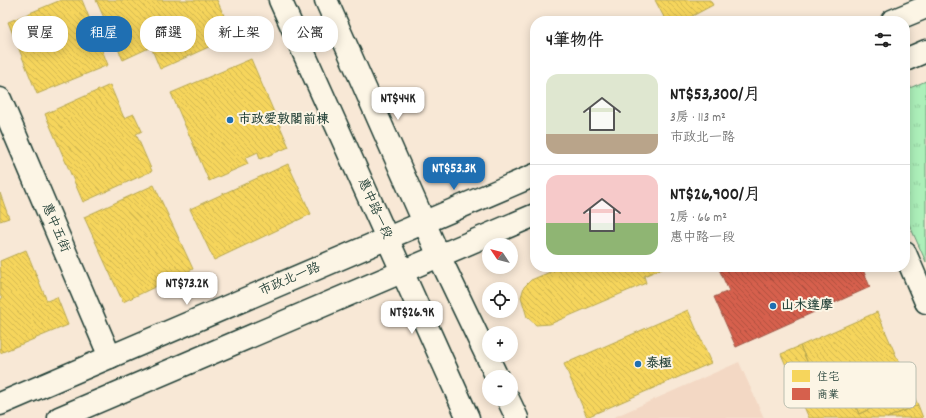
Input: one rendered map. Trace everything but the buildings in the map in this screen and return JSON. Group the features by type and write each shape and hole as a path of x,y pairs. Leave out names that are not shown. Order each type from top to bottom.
{"street":[{"name":"惠中路一段","path":"280,0 468,418"},
{"path":"326,0 439,256 494,370"},
{"path":"904,16 926,7"},
{"path":"910,58 926,51"},
{"name":"惠中五街","path":"0,99 110,357"},
{"name":"市政北一路","path":"0,404 530,176"},
{"path":"59,418 530,218"},
{"path":"910,265 926,302"},
{"path":"511,406 517,418"}],"shaded area":[{"path":"739,362 764,418 612,418"}],"green space":[{"path":"926,81 926,262 910,226 910,88"}],"place":[{"name":"市政愛敦閣前棟","path":"230,120"},
{"name":"山木達摩","path":"773,306"},
{"name":"泰極","path":"638,364"}]}
